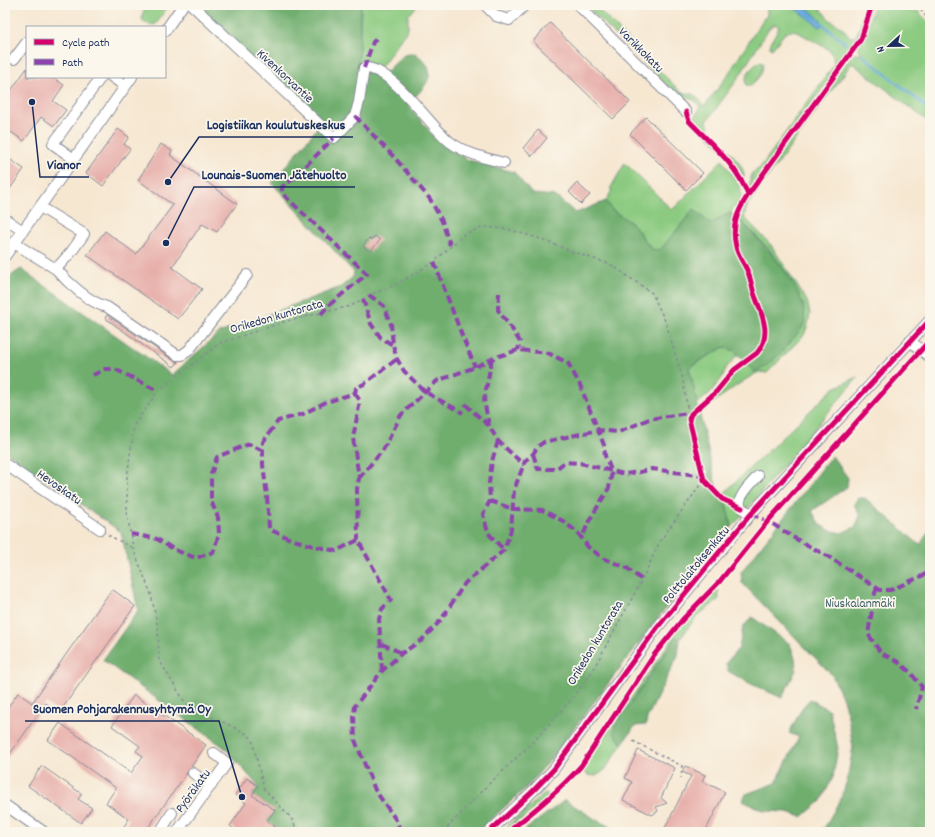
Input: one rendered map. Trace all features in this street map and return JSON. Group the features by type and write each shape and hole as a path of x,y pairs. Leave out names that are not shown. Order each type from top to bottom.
{"street":[{"path":"166,30 183,5"},
{"name":"Kivenkorvantie","path":"192,5 334,138 354,116 360,102 364,68 370,67 378,71 404,92 439,133 452,143 467,153 504,163"},
{"path":"485,5 496,16 509,20 525,5"},
{"name":"Varikkokatu","path":"578,5 686,112"},
{"path":"14,59 26,43"},
{"path":"74,158 53,144 100,78"},
{"path":"114,78 126,86"},
{"path":"5,256 131,78"},
{"path":"40,207 84,234 72,251 56,269"},
{"path":"5,219 23,231"},
{"path":"14,243 56,269 65,279 99,305 107,307 177,355 182,355 189,350 247,275"},
{"name":"Polttolaitoksenkatu","path":"489,832 554,769 657,628 751,514 930,320"},
{"path":"910,341 930,357"},
{"name":"Hevoskatu","path":"5,464 100,529"},
{"path":"751,514 742,508 740,497 758,476"},
{"name":"Pyöräkatu","path":"178,832 227,763 214,753"},
{"path":"194,773 211,786"},
{"path":"5,805 44,832"},
{"path":"160,832 172,813"}],"path":[{"path":"917,5 930,22"},
{"path":"689,419 694,411"},
{"path":"100,529 107,535 133,548"},
{"path":"633,741 682,766 681,778"}],"green space":[{"path":"148,5 169,5 156,24 150,25 142,20 143,12"},
{"path":"195,5 361,5 358,73 386,72 404,55 415,53 423,60 430,73 425,85 408,104 435,138 468,160 514,172 532,194 555,196 576,213 606,201 612,210 634,225 651,249 660,250 694,209 710,224 732,213 767,249 779,264 799,295 804,309 804,323 799,332 777,357 761,369 754,372 735,351 724,347 689,367 717,490 723,494 732,527 700,563 550,760 528,786 477,832 283,832 267,821 274,810 252,795 258,786 225,748 103,660 138,610 121,532 5,451 5,285 12,275 21,269 172,375 219,333 341,287 353,277 354,272 272,183 319,126"},
{"path":"361,5 418,5 408,16 408,29 380,68 358,73"},
{"path":"585,5 594,5 681,92 695,96 704,107 727,76 764,18 767,16 767,9 762,5 790,5 820,26 823,23 805,5 817,5 830,20 843,28 850,37 856,37 867,5 870,5 867,17 857,41 751,187 748,186 748,184 750,183 752,173 760,168 834,65 833,56 828,49 794,30 785,33 772,49 770,48 771,43 779,27 775,24 769,28 737,80 707,121 711,132 741,165 744,177 727,154 691,120 698,112 700,107 696,102 692,99 680,98"},
{"path":"875,5 905,5 917,10 930,24 930,123 852,63 748,204 744,217 771,245 807,301 810,314 804,335 767,373 760,372 748,378 700,413 699,410 722,389 733,375 746,363 749,365 804,306 788,275 768,248 739,219 742,208 850,58 855,53 859,55 861,52 858,47"},
{"path":"759,62 763,63 759,76 749,86 746,85 746,78 749,72"},
{"path":"722,160 740,189 741,198 732,213 710,224 694,209 660,251 651,249 634,225 612,210 606,201 612,190 610,189 625,163 672,210"},
{"path":"724,347 735,351 737,354 726,368 722,378 710,393 697,404 689,367"},
{"path":"858,377 732,527 723,494 834,388"},
{"name":"Niuskalanmäki","path":"832,456 848,478 847,487 812,511 820,525 829,530 841,533 855,527 860,516 854,504 858,498 865,498 920,545 930,529 930,832 818,832 825,827 842,796 847,780 853,747 848,717 843,699 832,675 742,583 741,572"},
{"path":"715,587 718,589 719,599 696,617 680,639 676,637 614,733 622,744 605,770 596,776 587,775 584,772 584,767 685,620"},
{"path":"752,617 790,644 795,658 796,670 782,698 749,683 728,671 726,663 739,648 743,627"},
{"path":"676,637 680,639 678,655 647,718 646,725 635,726 622,744 614,733 615,726"},
{"path":"810,699 829,710 838,748 833,777 821,801 802,817 787,812 765,811 742,801 746,794 776,783 799,737 789,733 802,708"},
{"path":"548,794 548,797 507,832 501,832 541,796"},
{"path":"565,800 598,821 622,832 522,832"}],"water":[{"path":"790,5 805,5 823,23 820,27"}],"building":[{"path":"550,23 630,102 613,119 533,41"},
{"path":"26,69 26,78 54,78 64,85 53,101 66,110 54,126 41,117 24,141 5,128 5,99"},
{"path":"646,117 703,173 686,190 630,134"},
{"path":"118,129 129,137 124,144 130,149 103,186 86,173"},
{"path":"538,130 547,138 532,156 523,148"},
{"path":"161,144 172,151 170,155 237,204 217,232 202,224 172,267 202,289 178,319 87,255 105,231 136,254 173,205 138,180"},
{"path":"5,156 24,169 5,196"},
{"path":"577,183 590,195 581,204 569,192"},
{"path":"375,236 380,240 370,252 363,246 369,238 371,240"},
{"path":"107,315 178,362 174,367 105,318"},
{"path":"112,589 135,606 59,713 46,703 5,761 5,711 18,693 32,703"},
{"path":"134,695 206,745 145,832 120,832 129,819 106,803 116,788 48,740 60,723 131,773 143,756 136,751 140,746 112,726"},
{"path":"638,750 675,768 661,798 667,803 656,807 658,811 652,815 623,800 632,782 625,778"},
{"path":"42,766 82,794 78,799 92,808 81,823 28,786"},
{"path":"685,766 705,775 702,781 725,792 705,832 669,832 664,830 691,776 682,772"},
{"path":"247,778 258,786 252,795 275,810 267,821 283,832 238,832 230,826 246,803 235,795"}],"waterway":[{"path":"820,22 846,44"},
{"path":"861,54 930,110"}],"marked path":[{"path":"364,68 373,42 379,36"},
{"path":"355,116 394,157 430,199 442,221 450,245"},
{"path":"321,314 329,305 367,274 286,197 282,192 282,187 334,138"},
{"path":"434,262 475,367"},
{"path":"499,293 498,310 520,342 518,350"},
{"path":"369,295 384,306 391,324 393,345 397,359 404,371 425,392 463,413"},
{"path":"363,299 371,324 381,338 393,345"},
{"path":"359,478 383,450 401,415 437,381 475,367 496,357 518,350 548,353 568,363 580,385 604,445 605,456 612,472 609,488 589,521 582,538"},
{"path":"489,426 484,400 492,358"},
{"path":"382,671 379,619 382,609 391,600 358,540 336,551 288,538 269,529 263,465 263,442 278,421 303,414 324,403 355,393 356,388 364,384 397,359"},
{"path":"93,375 105,369 115,369 158,391"},
{"path":"355,393 360,401 353,438 359,478 357,489 358,540"},
{"path":"465,404 489,426 498,441 524,465"},
{"path":"401,832 396,820 375,790 355,740 355,706 382,671 402,653 422,640 441,620 465,583 504,550 511,530 514,490 525,461 533,454 538,446 544,442 598,430 619,432 649,419 688,413"},
{"path":"498,441 492,461 489,483 490,501 483,514 488,533 504,550"},
{"path":"131,534 157,539 175,550 196,558 213,552 219,534 218,517 211,501 211,474 217,457 249,444 263,451"},
{"path":"533,454 538,469 556,469 565,462 580,463 624,474 652,469 703,476"},
{"path":"490,501 513,509 542,510 563,521 578,533 588,547 603,558 627,568 642,580"},
{"path":"751,514 768,521 796,539 829,557 880,590 891,590 924,575 930,570"},
{"path":"877,588 868,634 881,653 898,662 910,672 922,687 916,709"},
{"path":"382,644 402,653"}],"cycle path":[{"path":"742,508 722,499 704,480 689,419 691,414 716,392 734,370 757,353 762,346 764,338 765,331 762,316 748,271 738,254 736,247 734,232 736,220 738,213 748,195 861,39 872,5"},
{"path":"686,112 689,121 730,164 748,195"},
{"path":"489,832 554,769 657,628 751,514 930,320"},
{"path":"508,832 555,792 581,766 654,655 683,619 720,581 768,521 930,340"}],"place":[{"name":"Vianor","path":"32,102"},
{"name":"Logistiikan koulutuskeskus","path":"168,182"},
{"name":"Lounais-Suomen Jätehuolto","path":"166,243"},
{"name":"Suomen Pohjarakennusyhtymä Oy","path":"242,797"}]}
